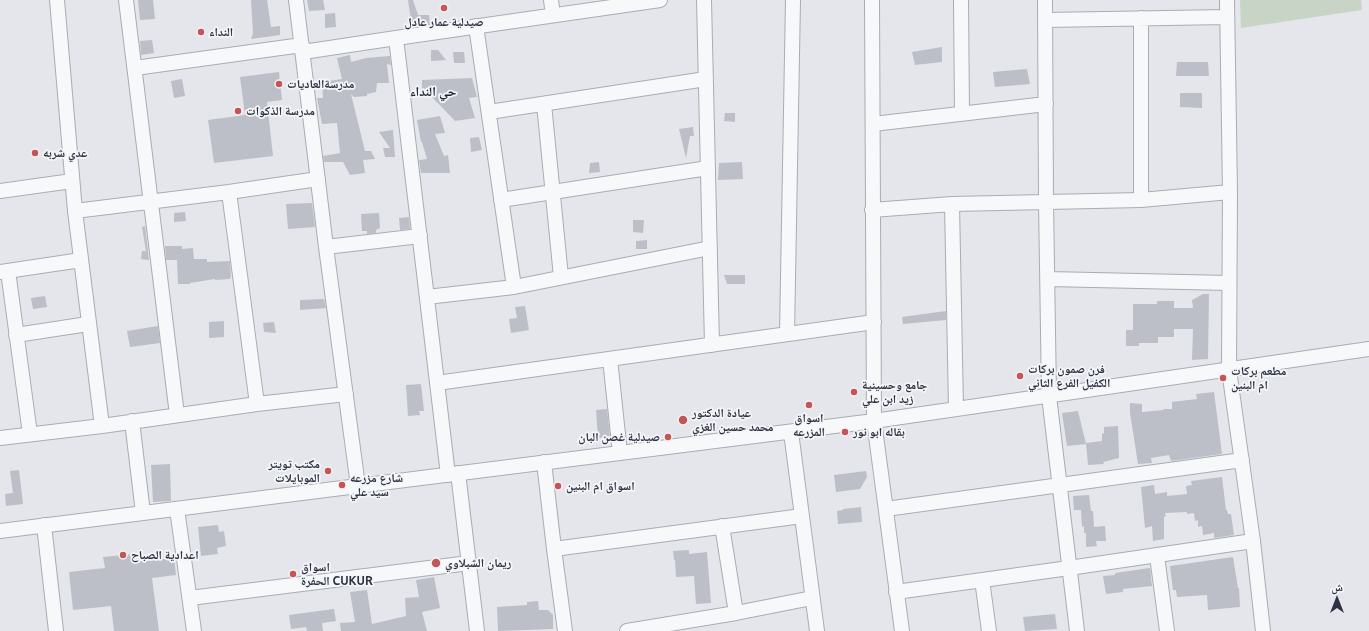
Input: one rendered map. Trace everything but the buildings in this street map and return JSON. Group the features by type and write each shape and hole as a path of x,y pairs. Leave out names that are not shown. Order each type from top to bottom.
{"street":[{"path":"57,0 75,211 102,426"},
{"path":"126,0 177,415"},
{"path":"296,0 326,247 358,486"},
{"path":"550,0 553,15"},
{"path":"134,68 396,38 641,1 660,0"},
{"path":"704,0 712,344"},
{"path":"787,334 793,0"},
{"path":"872,0 874,421 902,631"},
{"path":"961,0 962,114"},
{"path":"1045,0 1049,396 1077,631"},
{"path":"1227,0 1230,192 1229,370 1264,631"},
{"path":"1045,20 1227,17"},
{"path":"1141,18 1141,200"},
{"path":"476,26 514,287"},
{"path":"396,38 437,383 469,563 477,631"},
{"path":"489,112 706,78"},
{"path":"544,104 561,277"},
{"path":"873,124 1046,104"},
{"path":"501,200 708,168"},
{"path":"75,211 230,192 318,179"},
{"path":"0,191 72,181"},
{"path":"230,192 257,404"},
{"path":"872,210 952,204 1141,200 1230,192"},
{"path":"952,204 956,409"},
{"path":"326,247 420,236"},
{"path":"427,296 514,287 710,248"},
{"path":"30,434 16,335 4,271 81,260"},
{"path":"1048,279 1229,282"},
{"path":"437,383 874,322"},
{"path":"16,335 88,324"},
{"path":"0,531 874,421 1369,349"},
{"path":"610,359 620,453"},
{"path":"0,438 102,426 257,404 346,394"},
{"path":"132,421 143,513"},
{"path":"791,432 817,631"},
{"path":"886,509 1242,460"},
{"path":"544,462 554,549 566,631"},
{"path":"177,509 194,631"},
{"path":"554,549 802,516"},
{"path":"44,525 56,631"},
{"path":"722,526 736,613"},
{"path":"896,592 1157,556 1253,541"},
{"path":"1157,556 1167,631"},
{"path":"190,598 469,563"},
{"path":"982,580 989,631"},
{"path":"628,631 736,613 812,598"}],"green space":[{"path":"1240,0 1361,0 1362,10 1241,28"}],"place":[{"name":"صيدلية عمار عادل","path":"444,8"},
{"name":"النداء","path":"201,32"},
{"name":"مدرسةالعاديات","path":"279,84"},
{"name":"مدرسة الذكوات","path":"238,111"},
{"name":"عدي شربه","path":"35,153"},
{"name":"فرن صمون بركات الكفيل الفرع الثاني","path":"1020,376"},
{"name":"مطعم برکات ام البنین","path":"1223,378"},
{"name":"جامع وحسينية زيد ابن علي","path":"854,392"},
{"name":"اسواق المزرعه","path":"809,405"},
{"name":"عيادة الدكتور محمد حسين الغزي","path":"683,420"},
{"name":"بقاله ابو نور","path":"845,432"},
{"name":"صيدلية غصن البان","path":"668,437"},
{"name":"مكتب تويتر الموبايلات","path":"328,471"},
{"name":"شارع مزرعه سيد علي","path":"342,485"},
{"name":"اسواق ام البنين","path":"558,486"},
{"name":"اعدادية الصباح","path":"123,555"},
{"name":"ريمان الشبلاوي","path":"436,563"},
{"name":"اسواق الحفرة CUKUR","path":"293,574"}],"district":[{"name":"حي النداء","path":"433,92"}]}
